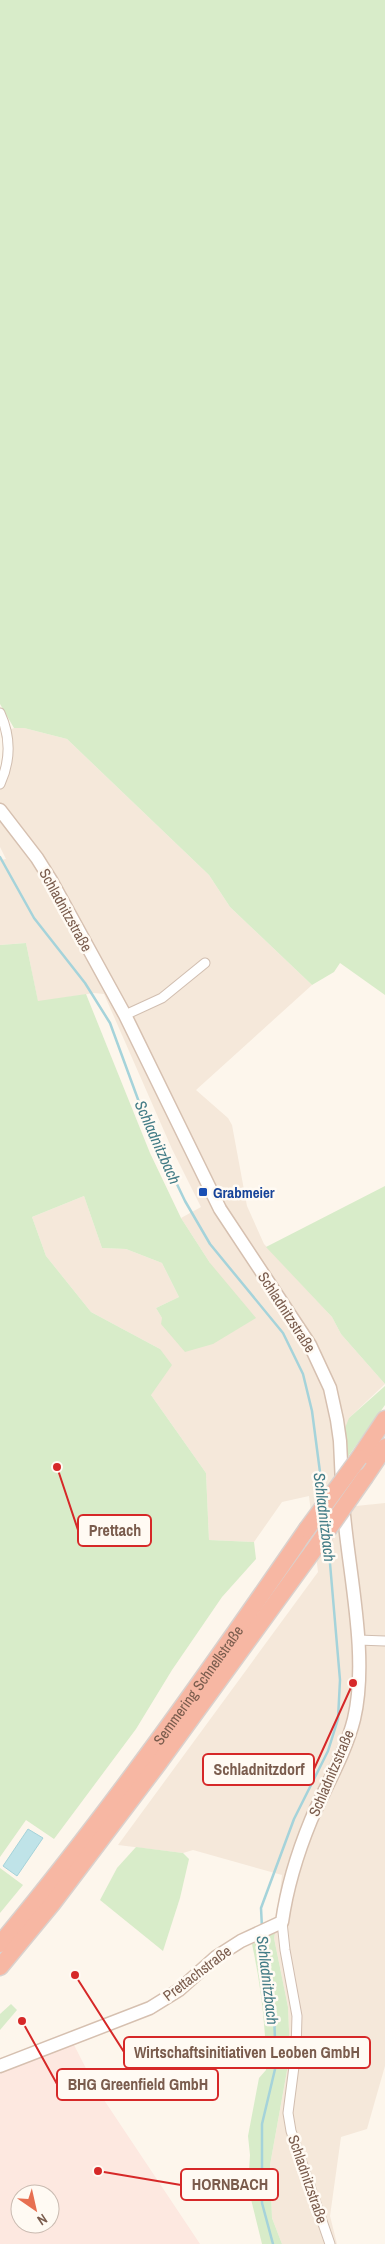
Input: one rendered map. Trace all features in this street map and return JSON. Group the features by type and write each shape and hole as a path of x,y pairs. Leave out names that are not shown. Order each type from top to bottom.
{"highway":[{"name":"Semmering Schnellstraße","path":"0,1944 41,1894 243,1622 385,1419"},
{"name":"Semmering Schnellstraße","path":"0,1967 52,1904 158,1764 313,1551 385,1447"}],"street":[{"path":"0,713 7,731 9,750 6,771 0,784"},
{"name":"Schladnitzstraße","path":"0,810 37,858 52,882 124,1015 220,1209 300,1327 330,1388 340,1441 345,1538 358,1640 359,1680 352,1727 343,1753 311,1821 293,1868 278,1924 297,2016 296,2052 288,2113 291,2131 330,2244"},
{"path":"124,1015 162,998 205,963"},
{"path":"358,1640 385,1642"},
{"name":"Prettachstraße","path":"0,2066 150,2008 179,1990 216,1957 252,1935 278,1924"}],"shaded area":[{"path":"14,728 24,728 67,739 209,875 230,907 312,985 196,1090 228,1118 232,1125 247,1206 264,1244 332,1317 341,1334 385,1384 349,1418 347,1457 356,1506 385,1503 385,2066 367,2129 341,2137 330,2216 337,2244 282,2244 272,2218 270,2165 290,2054 288,2007 274,1938 282,1875 193,1850 183,1853 118,1845 318,1572 309,1496 282,1502 254,1542 209,1540 206,1473 151,1395 160,1349 91,1312 46,1256 32,1217 84,1196 102,1248 126,1249 162,1263 179,1297 156,1308 162,1318 210,1263 181,1218 201,1207 172,1149 104,994 94,993 38,1002 26,943 0,945 0,860 6,859 0,847 0,776 5,732"},
{"path":"73,2043 96,2088 200,2244 0,2244 0,2072"}],"green space":[{"path":"0,0 385,0 385,995 340,963 334,972 312,985 230,907 209,875 67,739 24,728 14,728 0,704"},
{"path":"26,943 38,1001 86,994 150,1153 181,1218 210,1263 256,1318 213,1344 185,1352 161,1324 162,1318 156,1308 179,1297 162,1263 126,1249 102,1248 84,1196 32,1217 46,1256 91,1312 160,1349 172,1365 151,1395 206,1473 209,1540 254,1542 256,1559 222,1597 172,1670 136,1729 54,1839 26,1820 0,1857 0,945"},
{"path":"385,1186 385,1384 341,1334 332,1317 266,1247"},
{"path":"385,1386 385,1405 347,1458 345,1428 349,1418"},
{"path":"136,1847 183,1853 189,1859 180,1898 163,1951 100,1900 117,1868"},
{"path":"0,1868 23,1885 0,1913"},
{"path":"275,1933 274,1938 288,2007 290,2054 270,2165 272,2218 282,2244 262,2244 248,2187 250,2155 248,2136 259,2078 266,2070 262,2006 252,1944"},
{"path":"11,2004 17,2010 0,2030 0,2014"}],"water":[{"path":"28,1829 43,1838 17,1876 3,1866"}],"waterway":[{"name":"Schladnitzbach","path":"0,857 34,918 85,983 110,1023 143,1113 185,1201 210,1244 283,1333 303,1374 312,1411 323,1495"},
{"name":"Schladnitzbach","path":"262,1928 261,1908 294,1819 328,1751 338,1719 340,1680 328,1540"},
{"name":"Schladnitzbach","path":"262,1936 264,1970 274,2014 276,2065 262,2124 262,2203 273,2244"}],"place":[{"name":"Grabmeier","path":"203,1192"},
{"name":"Prettach","path":"57,1467"},
{"name":"Schladnitzdorf","path":"353,1683"},
{"name":"Wirtschaftsinitiativen Leoben GmbH","path":"75,1975"},
{"name":"BHG Greenfield GmbH","path":"22,2021"},
{"name":"HORNBACH","path":"98,2171"}]}
